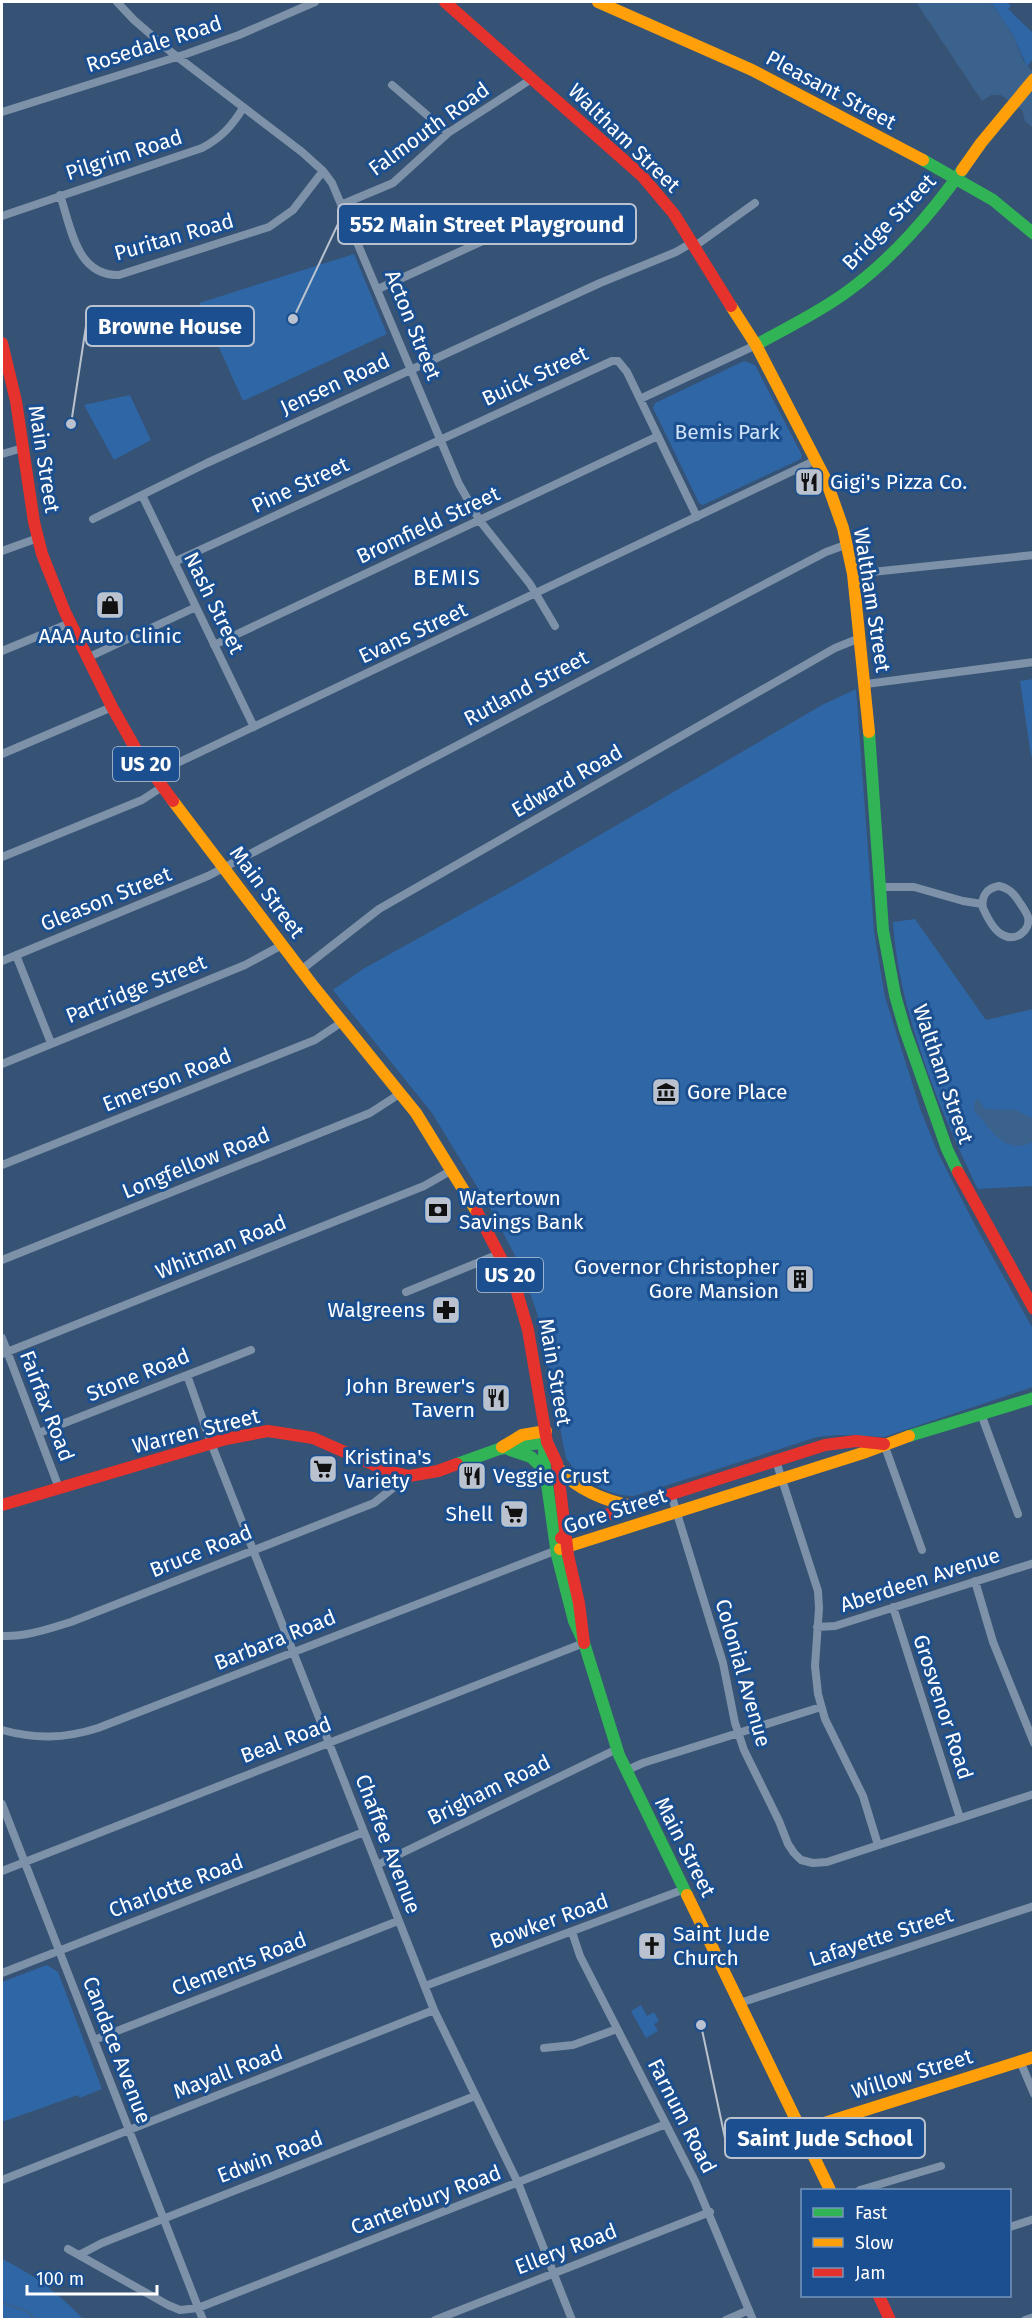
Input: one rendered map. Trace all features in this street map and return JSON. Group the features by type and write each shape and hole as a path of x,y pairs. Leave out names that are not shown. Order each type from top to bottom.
{"street":[{"name":"Acton Street","path":"117,2 134,20 323,171 332,183 343,204 459,484 480,521 537,593 555,626"},
{"name":"Rosedale Road","path":"2,112 239,35 315,2"},
{"name":"Waltham Street","path":"445,2 642,176 674,214 756,345 816,460 832,496 848,544 853,574 866,684 885,945 899,1011 938,1129 966,1189 1034,1309"},
{"name":"Pleasant Street","path":"598,2 752,70 956,178 993,200 1034,234"},
{"name":"Falmouth Road","path":"343,204 393,183 448,133 533,78"},
{"name":"Bridge Street","path":"640,399 756,345 837,299 866,278 940,200 981,143 1034,79"},
{"path":"392,85 448,133"},
{"name":"Pilgrim Road","path":"2,216 202,148 215,141 232,126 243,108"},
{"name":"Puritan Road","path":"60,195 83,259 96,271 120,275 269,227 293,210 323,171"},
{"name":"Jensen Road","path":"93,519 411,369 600,283 694,244 755,203"},
{"path":"378,289 557,207"},
{"name":"Main Street","path":"2,343 12,383 38,538 53,584 70,624 112,707 159,782 301,970 421,1120 452,1170 515,1285 525,1316 546,1436 544,1451 551,1469 566,1532 562,1548"},
{"name":"Buick Street","path":"440,440 612,361 618,361 623,365 697,517"},
{"name":"Bromfield Street","path":"214,645 658,436"},
{"name":"Pine Street","path":"174,562 440,440"},
{"path":"2,454 23,448"},
{"name":"Evans Street","path":"2,857 142,800 173,765 816,460"},
{"name":"Nash Street","path":"142,495 254,727"},
{"path":"2,550 38,538"},
{"name":"Rutland Street","path":"223,867 826,552 848,544"},
{"path":"853,574 1034,555"},
{"path":"87,658 196,607"},
{"path":"2,651 70,624"},
{"name":"Edward Road","path":"301,970 379,909 836,648 860,638"},
{"path":"866,684 1034,662"},
{"path":"2,754 112,707"},
{"name":"Gleason Street","path":"2,961 198,881 223,867"},
{"path":"999,886 1010,890 1027,915 1025,930 1017,936 1003,935 985,913 982,904 985,895 991,889 999,886"},
{"path":"880,887 914,887 969,903 982,904"},
{"name":"Partridge Street","path":"2,1064 245,965 282,945"},
{"path":"15,955 51,1043"},
{"name":"Emerson Road","path":"2,1165 315,1040 342,1022"},
{"name":"Longfellow Road","path":"2,1260 370,1113 401,1093"},
{"name":"Whitman Road","path":"4,1353 424,1186 452,1170"},
{"path":"406,1292 499,1254"},
{"name":"Fairfax Road","path":"2,1338 4,1353 39,1433 59,1488"},
{"name":"Stone Road","path":"39,1433 251,1350"},
{"name":"Chaffee Avenue","path":"186,1375 292,1652 434,2010 518,2183 572,2319"},
{"name":"Gore Street","path":"562,1548 1034,1398"},
{"path":"981,1414 1018,1514"},
{"name":"Warren Street","path":"2,1505 211,1443 268,1431 313,1438 399,1474 427,1474 546,1436"},
{"name":"Gore Street","path":"566,1532 582,1523 840,1442 864,1441 884,1444"},
{"path":"884,1444 922,1550"},
{"path":"500,1449 528,1455 606,1499 634,1506"},
{"path":"776,1461 818,1591 815,1666 821,1707 863,1796 878,1845"},
{"name":"Main Street","path":"551,1469 562,1548 579,1603 584,1643 617,1749 830,2189"},
{"name":"Bruce Road","path":"2,1636 42,1632 70,1622 381,1499 393,1488 399,1474"},
{"name":"Colonial Avenue","path":"671,1494 723,1663 737,1733 788,1844 801,1860 813,1863 827,1862 1034,1794"},
{"name":"Barbara Road","path":"2,1730 39,1737 64,1737 84,1732 562,1548"},
{"name":"Aberdeen Avenue","path":"817,1627 835,1626 1034,1563"},
{"path":"975,1581 998,1656 1034,1743"},
{"name":"Grosvenor Road","path":"893,1607 960,1818"},
{"name":"Beal Road","path":"2,1870 584,1643"},
{"path":"626,1771 643,1763 821,1707"},
{"name":"Brigham Road","path":"377,1864 617,1749"},
{"name":"Candace Avenue","path":"2,1804 203,2319"},
{"name":"Charlotte Road","path":"2,1973 364,1832"},
{"name":"Bowker Road","path":"425,1986 685,1889"},
{"name":"Lafayette Street","path":"741,2003 1034,1906"},
{"name":"Clements Road","path":"94,2040 398,1921"},
{"name":"Farnum Road","path":"572,1932 580,1956 710,2212 753,2319"},
{"name":"Mayall Road","path":"2,2180 434,2010"},
{"path":"544,2048 573,2045 617,2029"},
{"name":"Willow Street","path":"802,2130 1034,2056"},
{"path":"1020,2061 1034,2094"},
{"name":"Edwin Road","path":"79,2255 102,2242 475,2096"},
{"name":"Canterbury Road","path":"198,2308 666,2124"},
{"path":"863,2189 941,2166"},
{"name":"Ellery Road","path":"435,2319 710,2212"},
{"path":"1011,2227 1034,2219"},
{"path":"68,2249 168,2305 180,2310 198,2308"},
{"path":"880,2297 890,2319"},
{"path":"726,2319 749,2310"},
{"path":"1025,2319 1034,2317"}],"green space":[{"path":"991,2 1007,2 1011,6 1008,9 1033,33 1033,59 1027,67 1013,35"},
{"path":"354,254 387,334 243,401 199,303"},
{"name":"Bemis Park","path":"744,361 755,365 802,455 801,459 703,505 699,503 653,408 655,403"},
{"path":"130,395 151,440 114,460 84,405"},
{"path":"1033,679 1034,756 1031,756 1020,681"},
{"name":"Gore Place","path":"856,689 874,931 885,997 921,1111 938,1153 1033,1329 1033,1387 884,1437 839,1435 817,1437 634,1496 625,1496 605,1490 587,1480 566,1458 537,1313 520,1265 490,1208 432,1113 333,990 363,969 516,884 822,705"},
{"path":"915,919 986,1020 1033,1009 1033,1186 978,1189 949,1127 912,1024 897,955 893,922"},
{"path":"47,1965 58,1972 102,2089 80,2098 78,2095 2,2122 2,1982"},
{"path":"641,2005 647,2016 654,2012 659,2021 654,2024 658,2031 646,2038 631,2011"},
{"path":"2,2259 46,2285 83,2319 2,2319"}],"shaded area":[{"path":"916,2 991,2 1013,35 1023,60 1033,72 1033,128 1025,121 1022,110 1001,95 991,95 982,101"},
{"path":"978,1099 985,1109 1016,1110 1033,1119 1033,1142 1014,1146 999,1139 974,1111 975,1101"}],"waterway":[{"path":"2,2302 28,2312 35,2320"}],"traffic: fast":[{"path":"923,160 993,200 1034,234"},
{"path":"756,345 826,306 864,279 910,235 938,203 962,170"},
{"path":"869,732 883,930 895,995 947,1149 958,1172"},
{"path":"909,1436 1034,1398"},
{"path":"457,1464 499,1449 547,1442"},
{"path":"547,1442 544,1451 545,1470 557,1555 574,1621 584,1643 619,1755 687,1895"},
{"path":"510,1450 531,1457 545,1470"}],"traffic: slow":[{"path":"598,2 752,70 923,160"},
{"path":"962,170 981,143 1034,79"},
{"path":"731,306 756,345 826,480 843,528 853,574 869,732"},
{"path":"173,801 314,987 416,1113 477,1212"},
{"path":"502,1447 522,1435 546,1431"},
{"path":"560,1549 866,1452 909,1436"},
{"path":"558,1468 582,1488 612,1501 632,1506"},
{"path":"687,1895 830,2189"},
{"path":"802,2130 1034,2057"}],"traffic: jam":[{"path":"445,2 642,176 674,214 731,306"},
{"path":"2,343 16,401 34,522 42,554 65,612 112,707 138,753 173,801"},
{"path":"958,1172 1034,1309"},
{"path":"477,1212 515,1285 528,1330 547,1442 557,1463 568,1555 579,1603 584,1643"},
{"path":"2,1505 226,1439 268,1431 313,1438 388,1471 409,1476 438,1471 457,1464"},
{"path":"561,1538 572,1527 587,1521 825,1445 856,1441 884,1444"},
{"path":"879,2297 890,2320"}],"place":[{"name":"552 Main Street Playground","path":"293,319"},
{"name":"Browne House","path":"71,424"},
{"name":"Gigi's Pizza Co.","path":"809,482"},
{"name":"AAA Auto Clinic","path":"110,605"},
{"name":"Gore Place","path":"666,1092"},
{"name":"Watertown Savings Bank","path":"438,1210"},
{"name":"Governor Christopher Gore Mansion","path":"800,1279"},
{"name":"Walgreens","path":"446,1310"},
{"name":"John Brewer's Tavern","path":"496,1398"},
{"name":"Kristina's Variety","path":"323,1469"},
{"name":"Veggie Crust","path":"472,1476"},
{"name":"Shell","path":"514,1514"},
{"name":"Saint Jude Church","path":"652,1946"},
{"name":"Saint Jude School","path":"701,2025"}],"district":[{"name":"BEMIS","path":"447,577"}]}
